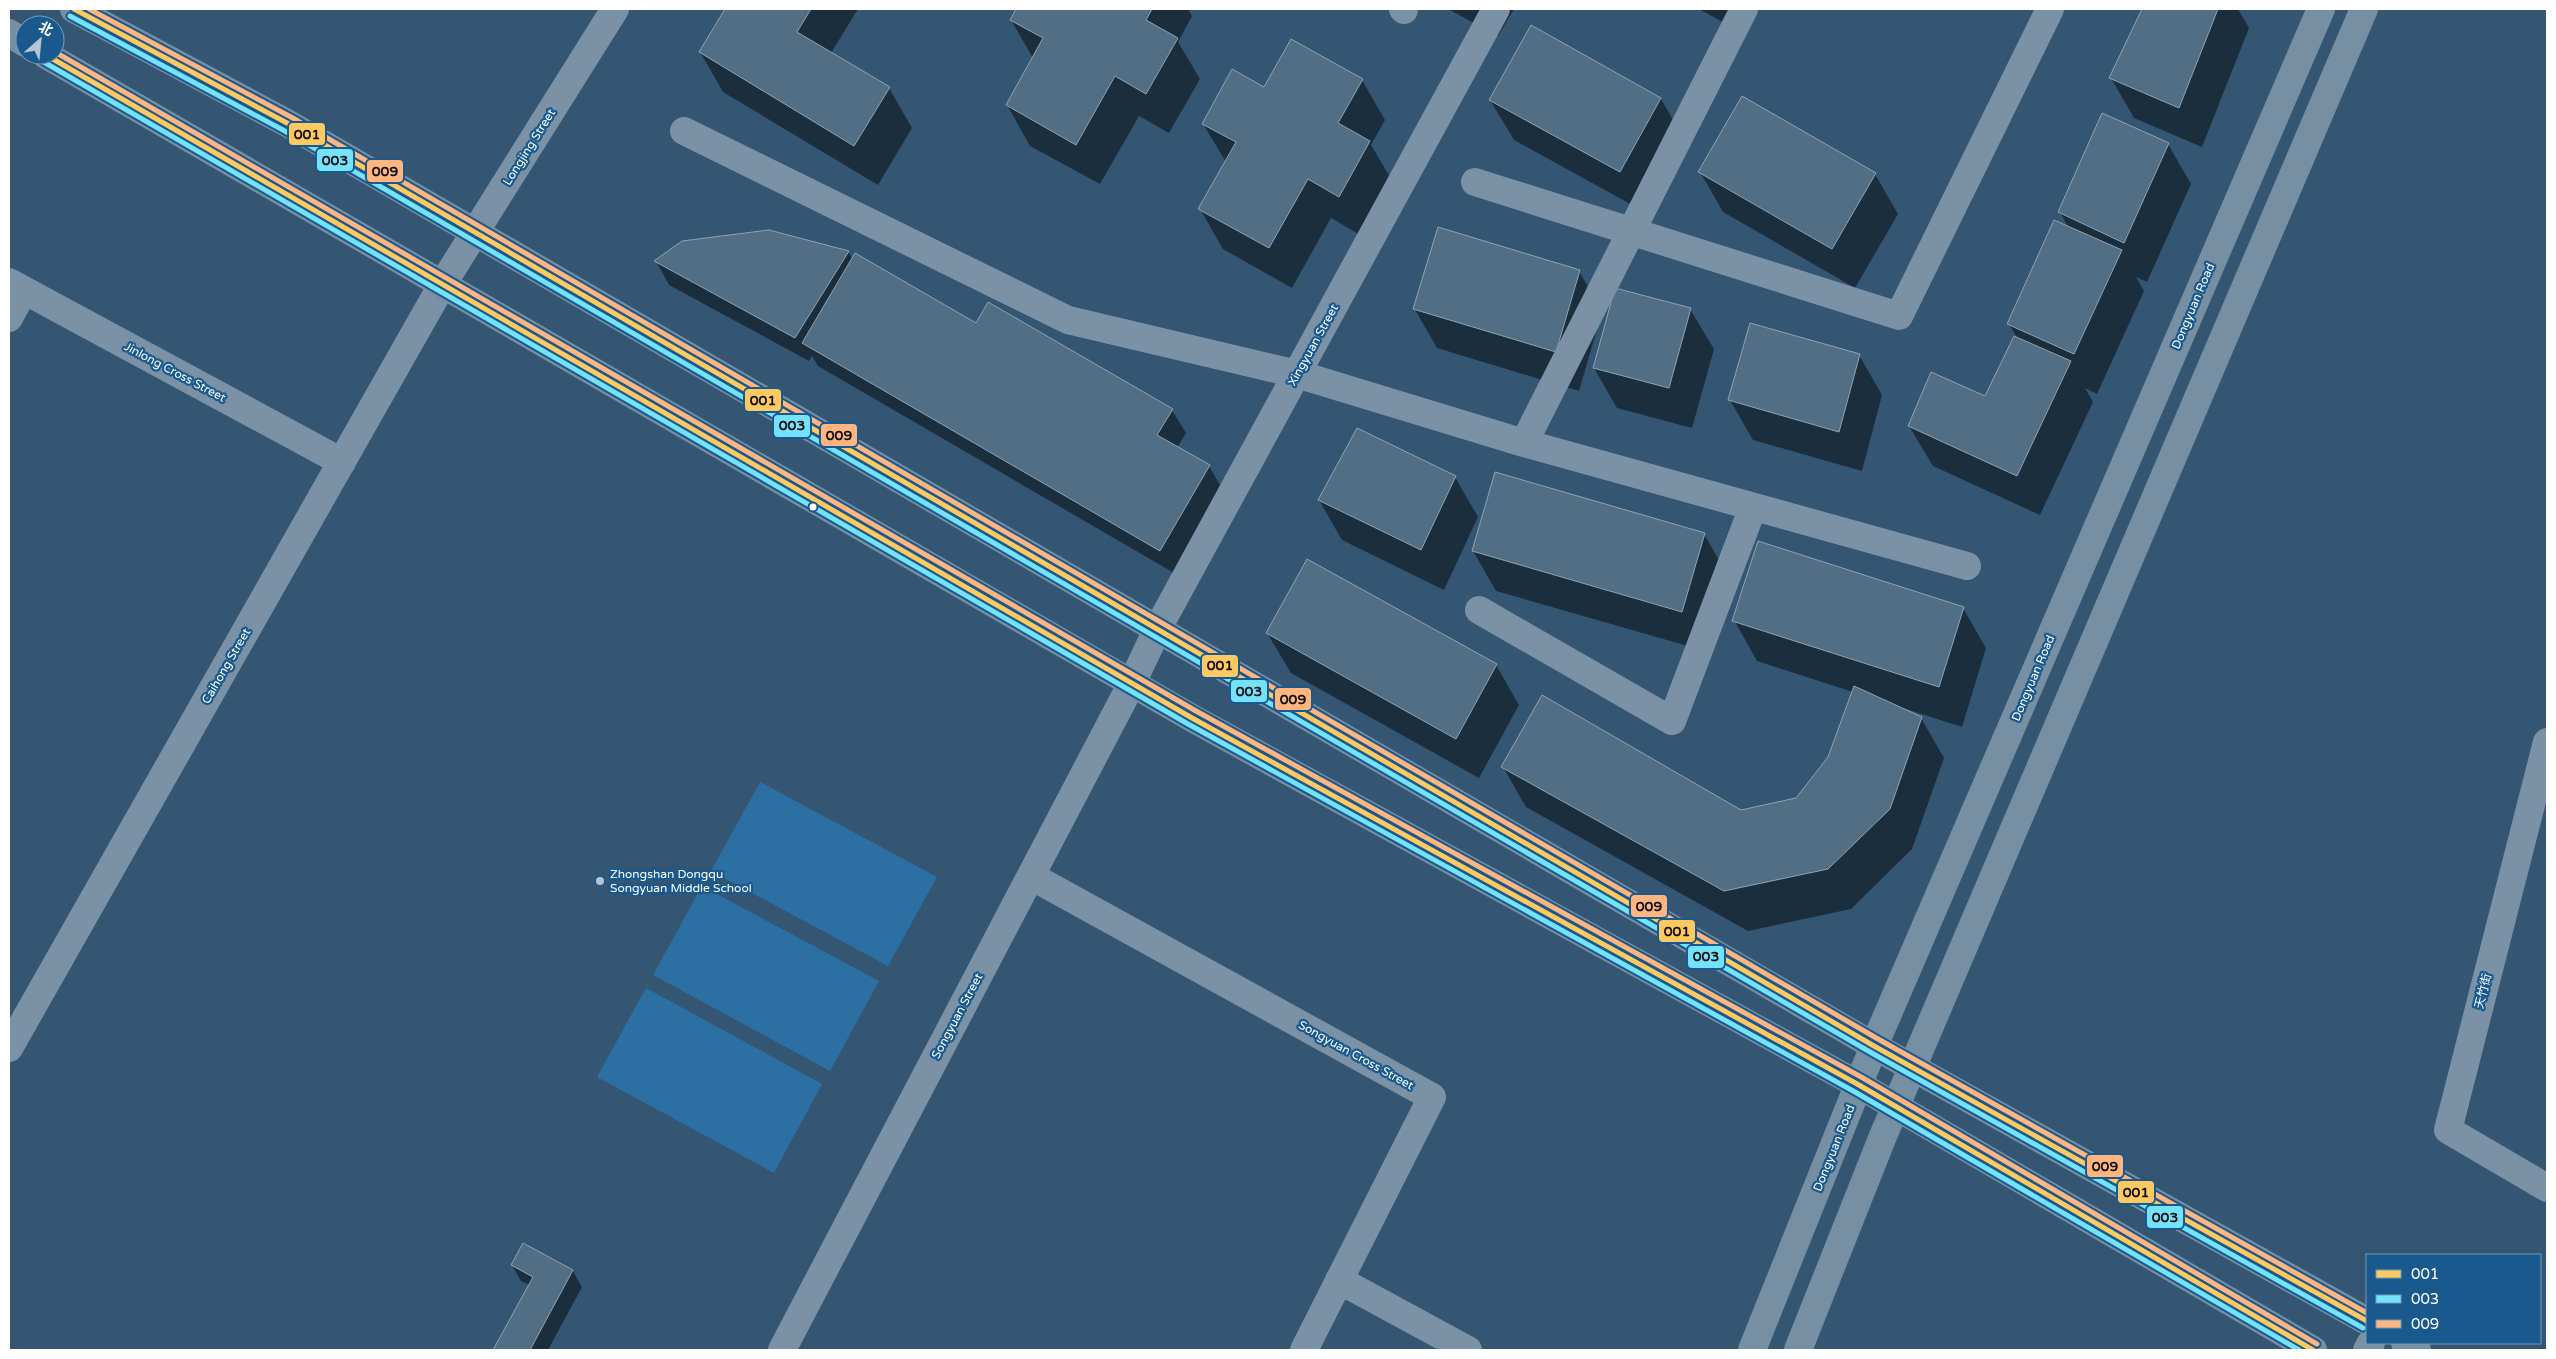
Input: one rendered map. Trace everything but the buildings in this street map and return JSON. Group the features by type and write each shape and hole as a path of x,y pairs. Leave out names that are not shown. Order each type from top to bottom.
{"street":[{"path":"74,9 287,123 1874,1046 2366,1320"},
{"name":"Longjing Street","path":"442,285 615,9"},
{"name":"Xingyuan Street","path":"1132,682 1158,628 1496,9"},
{"path":"1524,443 1744,9"},
{"path":"1475,182 1899,316 2050,9"},
{"name":"Dongyuan Road","path":"1752,1350 1874,1046 2321,9"},
{"path":"1798,1350 1896,1107 2364,9"},
{"path":"63,65 1132,682 1859,1085 2313,1350"},
{"path":"684,131 1068,320 1297,374 1524,443 1967,566"},
{"name":"Caihong Street","path":"9,1048 442,285"},
{"path":"9,318 16,286"},
{"name":"Jinlong Cross Street","path":"16,286 342,462"},
{"path":"1479,610 1672,721 1753,508"},
{"name":"Songyuan Street","path":"782,1350 1132,682"},
{"name":"天竹街","path":"2547,742 2448,1130 2547,1188"},
{"name":"Songyuan Cross Street","path":"1031,876 1432,1097 1304,1350"},
{"path":"1340,1280 1468,1350"}],"shaded area":[{"path":"760,782 937,877 888,966 711,871"},
{"path":"702,886 879,981 830,1071 653,975"},
{"path":"646,988 822,1084 774,1173 597,1077"}],"transit line":[{"name":"001","path":"74,9 287,123 1874,1046 2366,1320"},
{"name":"009","path":"89,9 291,117 1878,1039 2366,1312"},
{"name":"003","path":"70,16 283,130 1870,1052 2363,1328"},
{"name":"009","path":"65,58 1196,711 1863,1078 2317,1344"},
{"name":"003","path":"49,65 1188,724 1855,1092 2299,1350"},
{"name":"001","path":"63,65 1192,718 1859,1085 2313,1350"}],"place":[{"name":"Zhongshan Dongqu Songyuan Middle School","path":"600,881"}]}
